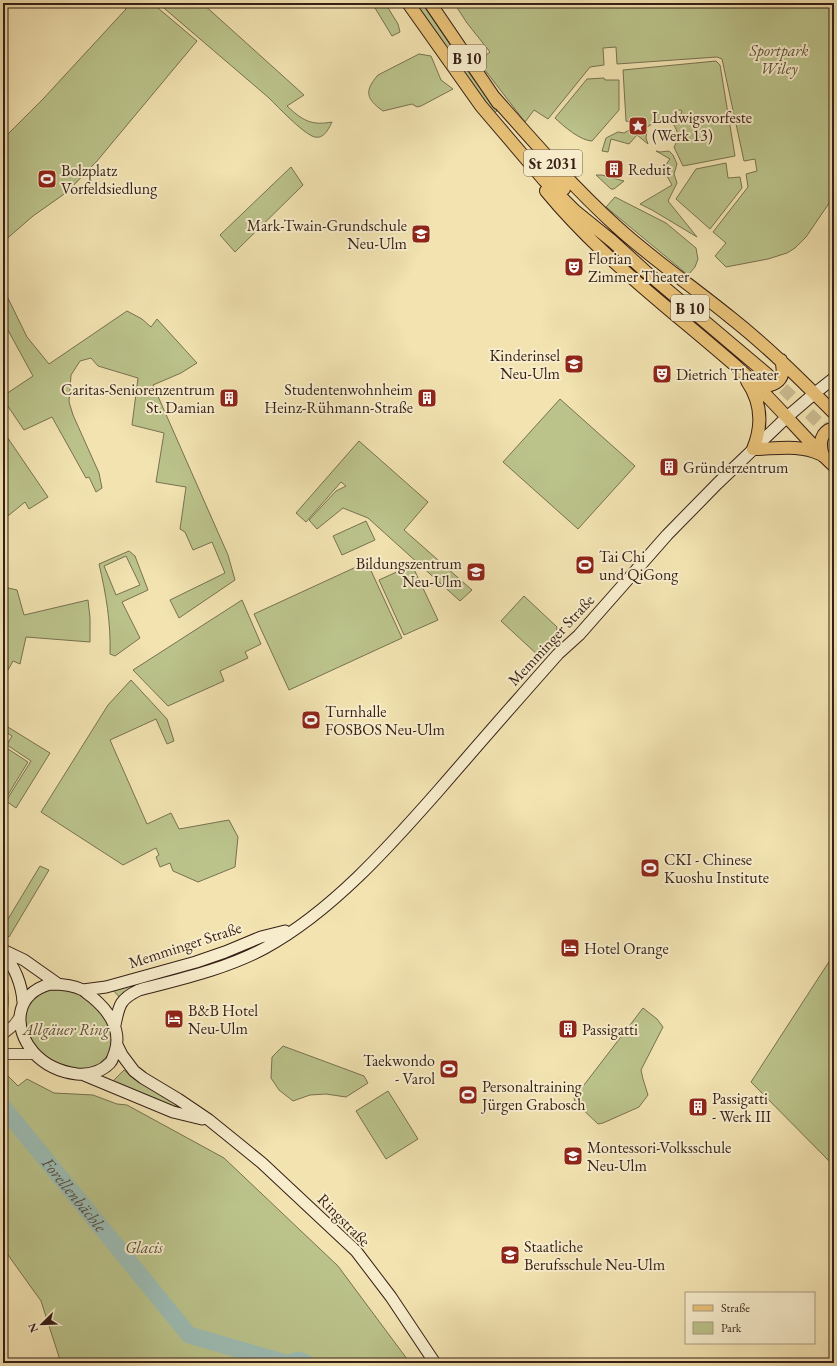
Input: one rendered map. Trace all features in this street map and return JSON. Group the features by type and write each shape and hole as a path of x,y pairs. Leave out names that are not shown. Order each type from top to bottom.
{"main road":[{"name":"B 10","path":"408,3 481,106 550,185 575,211 768,375"},
{"name":"B 10","path":"430,3 494,97 553,177 612,241"},
{"name":"St 2031","path":"494,97 560,172 616,226 646,252 731,317 781,360 815,393"},
{"name":"St 2031","path":"481,106 516,155 560,209 628,276 739,369 787,417"},
{"path":"758,387 769,387 781,378 783,372 781,360"},
{"path":"739,369 751,387 760,418 758,436 753,449 801,448 810,449 823,456"},
{"name":"Memminger Straße","path":"115,1025 121,1002 128,996 139,990 230,963 264,948 296,929 333,899 378,857 413,820 558,654 579,635 667,535 787,417 834,378"},
{"path":"815,393 834,413"},
{"path":"787,417 834,466"},
{"path":"823,456 820,444 821,440 824,433 834,428"},
{"name":"Memminger Straße","path":"83,990 106,986 189,964 225,952 261,937 296,929"},
{"path":"3,950 24,960 58,984"},
{"path":"3,954 11,964 20,984 24,1002"},
{"path":"50,984 58,984 83,990 106,1010 115,1025 117,1036 117,1045 112,1061 104,1068 94,1073 84,1075 61,1071 35,1054 27,1043 19,1018 24,1002 30,994 36,990 50,984"},
{"name":"Ringstraße","path":"117,1045 128,1064 143,1078 209,1120 262,1163 356,1252 391,1297 435,1363"},
{"name":"Ringstraße","path":"84,1075 173,1112 209,1120"}],"street":[{"path":"3,1034 14,1025 19,1018"},
{"path":"3,1054 35,1054"}],"green space":[{"path":"121,3 152,3 197,41 97,161 67,192 33,216 3,242 3,139 43,99 126,9"},
{"path":"158,3 202,3 304,95 287,106 307,121 318,123 332,122 325,134 316,137 307,133 290,119 269,98"},
{"path":"372,3 385,3 398,24 400,32 392,36"},
{"path":"414,3 422,3 467,70 497,111 494,113 463,73"},
{"name":"Sportpark Wiley","path":"454,3 834,3 834,196 806,237 795,248 787,253 768,259 726,267 715,256 726,243 713,232 748,187 746,174 757,171 755,159 744,161 722,59 717,57 617,64 616,47 603,48 604,65 590,67 548,119 534,110 525,122 478,61 490,52 467,23"},
{"path":"419,54 431,56 441,80 453,89 417,107 412,104 383,111 377,107 370,99 369,94 370,86 373,81 378,75"},
{"path":"716,61 720,65 735,156 683,166 674,147 678,136 673,124 682,112 681,110 679,110 669,121 659,120 647,127 626,121 623,70"},
{"path":"604,78 605,80 619,80 619,110 592,141 583,139 555,118 587,79"},
{"path":"633,128 647,130 646,138 648,144 637,135 629,144 611,139 608,152 602,151 606,138 618,132 624,133"},
{"path":"656,151 669,151 673,155 677,164 674,174 677,183 668,201 697,237 640,204 672,185 663,169 670,159"},
{"path":"726,163 728,178 740,177 742,188 710,229 676,199 696,169"},
{"path":"291,167 303,185 235,252 220,235"},
{"path":"596,175 602,175 624,181 614,189 611,189"},
{"path":"615,197 666,223 696,248 698,259 695,267 688,275 606,207"},
{"path":"3,288 27,337 49,364 127,311 142,319 151,327 157,319 197,363 181,373 153,385 228,555 235,580 179,618 170,600 225,573 212,542 193,550 185,532 180,529 186,487 156,482 164,433 132,425 138,378 98,366 91,358 80,361 71,375 69,402 73,415 99,473 102,488 96,492 89,477 86,478 52,417 24,430 3,399 3,396 33,376 3,321"},
{"path":"560,399 635,466 578,529 503,462"},
{"path":"3,431 48,497 29,509 25,502 3,520 3,493 6,491 3,486"},
{"path":"359,441 428,502 404,530 472,590 460,601 368,518 343,508 317,529 309,520 336,491 346,486 341,482 306,522 296,513"},
{"path":"366,521 375,540 342,555 333,536"},
{"path":"129,551 135,556 148,590 122,602 140,638 115,656 110,654 108,609 99,564","holes":["126,556 140,585 116,595 104,566"]},
{"path":"367,562 402,638 289,690 254,614"},
{"path":"412,565 438,620 404,635 379,580"},
{"path":"3,577 8,588 17,590 24,615 88,600 90,642 26,637 20,664 13,661 8,670 3,669"},
{"path":"524,596 557,627 556,637 540,657 501,621"},
{"path":"242,600 261,644 245,652 248,658 220,671 224,681 168,706 133,670"},
{"path":"131,680 167,719 174,741 167,744 156,719 110,740 147,824 171,813 179,829 229,820 238,837 235,867 198,882 173,871 170,863 160,867 156,857 159,855 156,848 123,865 41,812 108,705"},
{"path":"3,724 50,753 16,808 6,801 31,761 7,745 12,736 3,730"},
{"path":"5,747 28,762 6,798 3,795 3,750"},
{"path":"40,866 49,870 9,937 3,934 3,924 5,924"},
{"path":"834,954 834,1166 751,1082"},
{"path":"219,957 221,963 121,999 112,989"},
{"path":"3,974 8,992 8,1007 3,1025"},
{"name":"Allgäuer Ring","path":"53,988 62,988 78,993 94,1003 108,1018 114,1036 110,1053 99,1064 85,1070 57,1067 33,1048 23,1023 30,999 37,993"},
{"path":"643,1008 657,1019 663,1027 641,1070 648,1095 639,1107 598,1124 575,1102 574,1098"},
{"path":"283,1046 364,1076 368,1083 346,1097 326,1094 310,1095 293,1101 279,1090 271,1078 272,1057"},
{"path":"124,1070 134,1079 153,1088 197,1114 145,1097 113,1081"},
{"name":"Glacis","path":"3,1071 18,1086 27,1079 54,1093 93,1095 117,1104 127,1105 224,1158 338,1266 410,1363 61,1363 41,1301 3,1248"},
{"path":"388,1091 418,1139 386,1159 356,1111"}],"waterway":[{"name":"Forellenbächle","path":"3,1107 189,1335 286,1363"},
{"name":"Forellenbächle","path":"289,1363 298,1360 306,1363"}],"tunnel":[{"path":"770,376 834,437"}],"place":[{"name":"Ludwigsvorfeste (Werk 13)","path":"638,126"},
{"name":"Reduit","path":"614,169"},
{"name":"Bolzplatz Vorfeldsiedlung","path":"47,179"},
{"name":"Mark-Twain-Grundschule Neu-Ulm","path":"421,234"},
{"name":"Florian Zimmer Theater","path":"574,267"},
{"name":"Kinderinsel Neu-Ulm","path":"574,364"},
{"name":"Dietrich Theater","path":"662,374"},
{"name":"Caritas-Seniorenzentrum St. Damian","path":"229,398"},
{"name":"Studentenwohnheim Heinz-Rühmann-Straße","path":"427,398"},
{"name":"Gründerzentrum","path":"669,467"},
{"name":"Tai Chi und QiGong","path":"585,565"},
{"name":"Bildungszentrum Neu-Ulm","path":"476,572"},
{"name":"Turnhalle FOSBOS Neu-Ulm","path":"311,720"},
{"name":"CKI - Chinese Kuoshu Institute","path":"650,868"},
{"name":"Hotel Orange","path":"570,948"},
{"name":"B&B Hotel Neu-Ulm","path":"174,1019"},
{"name":"Passigatti","path":"568,1029"},
{"name":"Taekwondo - Varol","path":"449,1069"},
{"name":"Personaltraining Jürgen Grabosch","path":"468,1095"},
{"name":"Passigatti - Werk III","path":"698,1107"},
{"name":"Montessori-Volksschule Neu-Ulm","path":"573,1156"},
{"name":"Staatliche Berufsschule Neu-Ulm","path":"510,1255"}]}
